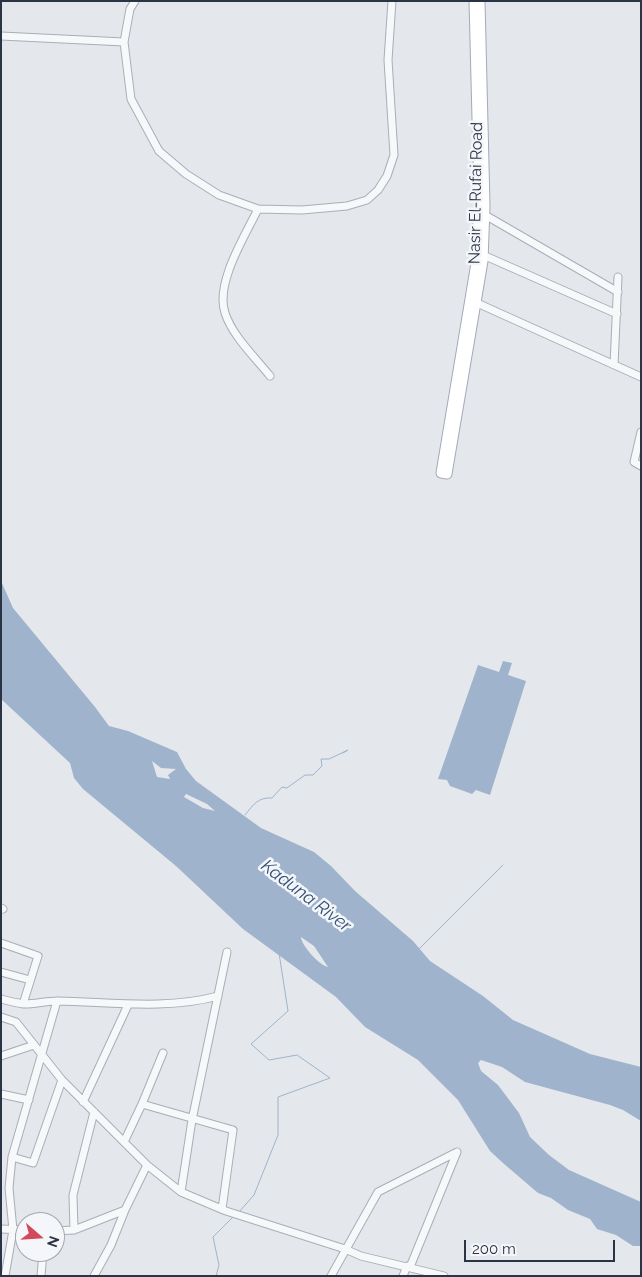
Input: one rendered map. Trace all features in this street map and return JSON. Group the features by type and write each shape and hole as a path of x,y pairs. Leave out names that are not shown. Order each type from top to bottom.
{"main road":[{"name":"Nasir El-Rufai Road","path":"460,384 477,303 483,255 485,215 474,1"},
{"name":"Nasir El-Rufai Road","path":"460,384 476,263 479,218 480,1"},
{"path":"441,473 447,474 460,384"}],"street":[{"path":"136,1 130,8 124,42 131,99 144,127 159,151 186,174 219,195 258,209 302,210 347,206 367,200 378,190 388,176 394,155 388,60 392,1"},
{"path":"1,36 124,42"},
{"path":"258,209 234,260 225,283 223,297 225,313 234,332 270,376"},
{"path":"485,215 618,292"},
{"path":"483,255 617,314"},
{"path":"614,365 618,277"},
{"path":"477,303 641,377"},
{"path":"641,432 634,462 641,466"},
{"path":"1,942 38,956 24,1004"},
{"path":"181,1192 192,1120 227,952"},
{"path":"1,972 30,980"},
{"path":"1,999 24,1004 56,1001 128,1005 182,1000 196,1002 218,996"},
{"path":"5,1276 13,1230 9,1188 12,1157 42,1057 56,1001"},
{"path":"84,1102 128,1005"},
{"path":"1,1017 16,1022 62,1080 147,1165 181,1192 224,1210 345,1249 361,1256 444,1276"},
{"path":"1,1056 34,1045"},
{"path":"124,1142 163,1053"},
{"path":"12,1157 33,1163 62,1080"},
{"path":"1,1094 29,1100"},
{"path":"142,1104 192,1120 233,1130 224,1210"},
{"path":"74,1230 73,1195 94,1112"},
{"path":"331,1276 378,1192 457,1152 403,1276"},
{"path":"94,1276 111,1245 125,1210 147,1165"},
{"path":"65,1230 74,1230 125,1210"},
{"path":"1,1229 13,1230"},
{"path":"41,1276 42,1262"}],"water":[{"name":"Kaduna River","path":"1,581 13,608 109,726 128,731 177,752 186,769 196,781 261,828 314,852 331,866 355,891 413,941 430,961 483,996 513,1020 590,1054 641,1067 641,1121 623,1110 610,1105 525,1082 502,1067 481,1060 478,1063 481,1071 498,1085 519,1113 530,1137 549,1155 569,1170 641,1202 641,1246 633,1246 616,1235 597,1229 590,1219 568,1210 551,1198 538,1193 490,1151 458,1100 418,1060 365,1027 336,997 243,929 176,866 83,789 74,778 70,763 1,699","holes":["152,761 161,768 176,769 168,775 170,779 157,777","186,794 207,804 215,811 203,808 184,797","301,937 314,946 328,967 316,959 307,950"]},
{"path":"503,661 512,663 508,675 526,681 490,795 476,790 472,794 450,786 447,780 438,779 478,665 499,672"}],"waterway":[{"path":"245,815 256,802 272,798 282,787 287,788 305,775 313,775 322,766 321,759 329,759 348,750 343,753"},
{"path":"419,949 503,865"},
{"path":"239,1212 254,1195 278,1135 278,1097 330,1078 297,1055 269,1060 251,1044 288,1011 279,953"},
{"path":"216,1276 219,1265 213,1237 234,1216"}]}
